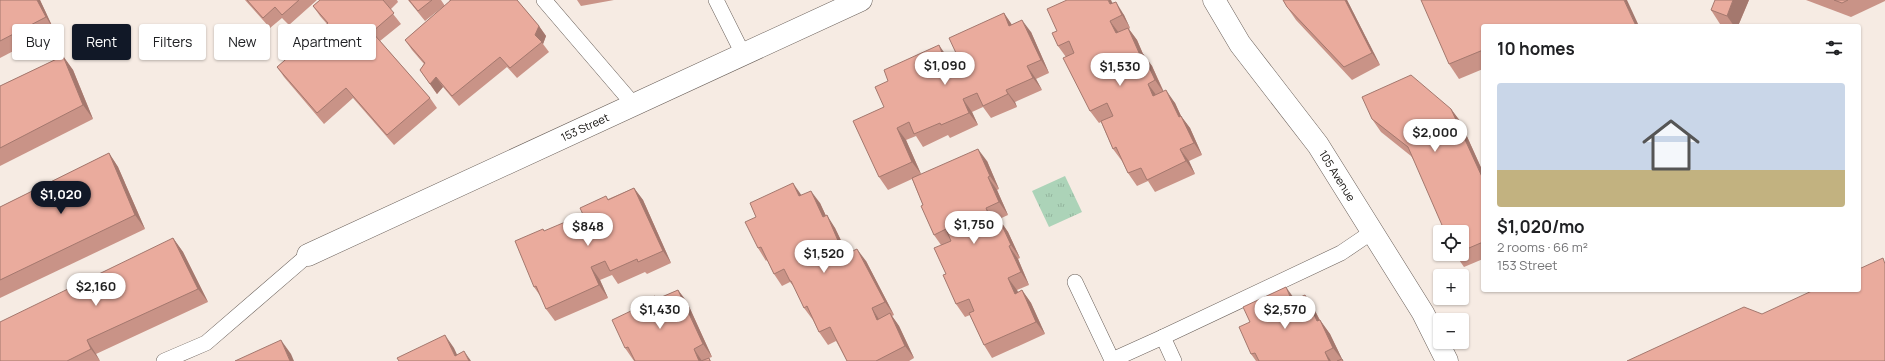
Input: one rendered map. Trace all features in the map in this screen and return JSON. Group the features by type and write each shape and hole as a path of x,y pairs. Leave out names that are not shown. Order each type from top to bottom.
{"street":[{"name":"153 Street","path":"308,255 861,0"},
{"name":"105 Avenue","path":"1214,0 1240,44 1318,145 1423,313 1446,361"}],"lane":[{"path":"544,0 634,105"},
{"path":"716,0 743,54"},
{"path":"1075,282 1112,360 1341,253 1372,232"},
{"path":"164,361 184,357 206,343 308,255"},
{"path":"1163,337 1174,361"}],"green space":[{"path":"1065,176 1082,212 1049,227 1032,191"}],"building":[{"path":"0,0 37,0 46,17 33,24 12,24 12,35 0,41"},
{"path":"247,0 299,0 282,15 275,7 263,18"},
{"path":"320,0 383,0 394,13 376,29 376,24 327,24 328,23 313,6"},
{"path":"409,0 432,0 418,11"},
{"path":"451,0 517,0 539,26 535,35 542,42 510,68 500,57 452,96 436,77 430,84 420,70 425,63 405,40"},
{"path":"1067,0 1108,0 1110,4 1116,2 1122,15 1110,21 1116,33 1128,28 1140,55 1143,54 1155,80 1148,84 1153,96 1166,90 1194,143 1180,149 1186,161 1147,180 1141,168 1128,173 1116,147 1113,149 1101,121 1113,116 1107,103 1090,111 1063,58 1074,53 1069,41 1058,46 1052,33 1057,31 1047,9"},
{"path":"1283,0 1345,0 1372,53 1344,67 1287,7"},
{"path":"1421,0 1624,0 1635,24 1481,24 1481,51 1449,64"},
{"path":"1715,0 1733,0 1727,16 1711,10"},
{"path":"1834,0 1848,0 1842,3"},
{"path":"1004,13 1009,26 1022,20 1041,60 1027,66 1033,78 1006,90 1008,94 983,106 977,93 963,99 969,113 941,125 940,123 914,134 909,122 897,128 912,162 879,177 853,121 884,107 875,87 888,81 884,70 939,45 944,58 956,53 949,38"},
{"path":"376,37 430,98 387,135 346,88 317,113 277,67 285,60 376,60"},
{"path":"64,58 83,105 0,148 0,86 55,60 64,60"},
{"path":"1411,75 1451,109 1481,175 1481,243 1469,248 1469,225 1442,225 1408,147 1372,119 1362,97"},
{"path":"978,149 990,176 988,177 999,202 986,208 992,223 999,219 1021,272 1008,278 1015,294 1022,290 1036,322 984,345 969,313 974,311 969,299 956,304 943,275 946,274 934,248 951,241 946,229 934,235 921,206 923,205 912,178"},
{"path":"109,153 135,215 0,280 0,207"},
{"path":"793,183 799,196 811,191 823,217 827,215 839,243 832,246 837,258 857,249 885,302 872,308 877,320 890,313 905,346 876,361 847,361 830,327 819,332 807,306 804,308 784,269 774,274 761,247 758,248 745,222 756,217 750,203"},
{"path":"634,188 663,251 638,262 637,259 610,271 605,261 591,267 599,285 546,309 536,286 534,287 515,241 543,229 544,231 570,220 573,227 586,221 580,208 606,196 608,200"},
{"path":"173,238 198,289 87,340 91,349 67,361 0,361 0,322"},
{"path":"1883,258 1885,264 1885,361 1627,361 1744,307 1762,314 1810,292 1861,292 1861,268"},
{"path":"1286,287 1292,301 1305,295 1317,321 1320,320 1333,348 1325,352 1329,361 1259,361 1255,353 1251,354 1239,327 1250,322 1243,307"},
{"path":"678,290 703,344 694,349 699,361 635,361 628,347 625,348 612,320 633,310 631,307 655,296 657,299"},
{"path":"445,335 455,356 464,351 469,361 399,361 397,358"},
{"path":"281,340 290,361 235,361"},
{"path":"709,358 710,361 701,361"}]}
